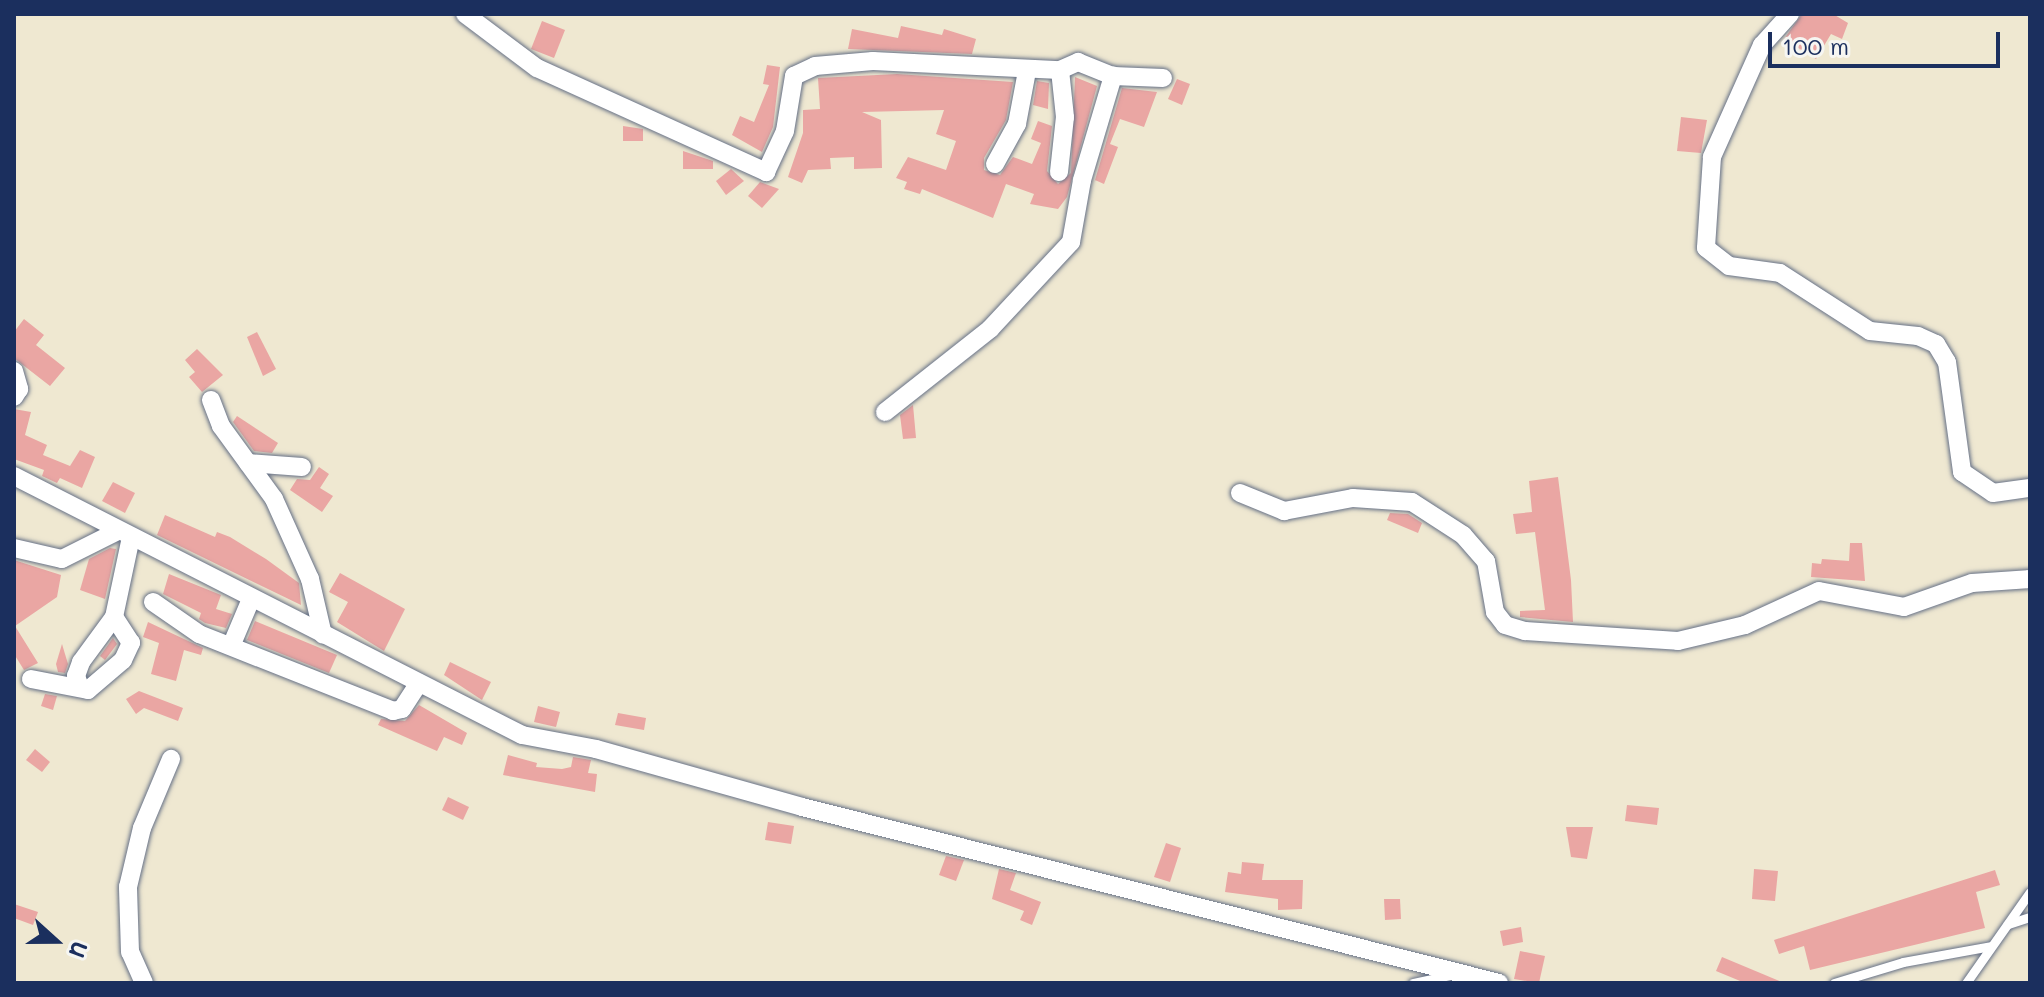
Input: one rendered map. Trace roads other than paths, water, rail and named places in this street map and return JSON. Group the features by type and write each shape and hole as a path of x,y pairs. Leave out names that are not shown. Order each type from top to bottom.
{"street":[{"path":"465,14 537,68 766,172 785,131 794,76 815,66 887,61 989,64 1027,71 1060,70 1078,62 1113,76 1163,78"},
{"path":"1790,14 1762,45 1717,143 1710,170 1706,248 1729,266 1780,273 1870,331 1918,336 1936,344 1947,362 1962,472 1993,493 2030,488"},
{"path":"1059,172 1065,117 1060,70"},
{"path":"995,164 1017,124 1027,71"},
{"path":"885,412 990,329 1071,242 1082,180 1113,76"},
{"path":"14,371 19,389 14,397"},
{"path":"211,400 221,426 274,499 310,579 323,635"},
{"path":"248,463 302,467"},
{"path":"14,476 522,735 596,749 802,807 1499,983"},
{"path":"1240,493 1284,511 1353,498 1412,502 1463,535 1486,561 1499,619 1525,631 1678,641 1745,625 1819,591 1904,607 1972,583 2030,579"},
{"path":"14,548 62,559 125,534"},
{"path":"80,687 77,668 114,617 125,534"},
{"path":"232,644 251,599"},
{"path":"153,602 199,634 232,644 393,711 402,709 419,683"},
{"path":"31,679 93,688 123,660 131,643 114,617"},
{"path":"144,983 130,952 128,887 142,828 171,759"}],"lane":[{"path":"1966,983 2030,892"},
{"path":"2008,924 2030,917"},
{"path":"1834,983 1903,962 1991,946"},
{"path":"1413,983 1462,973"}]}
